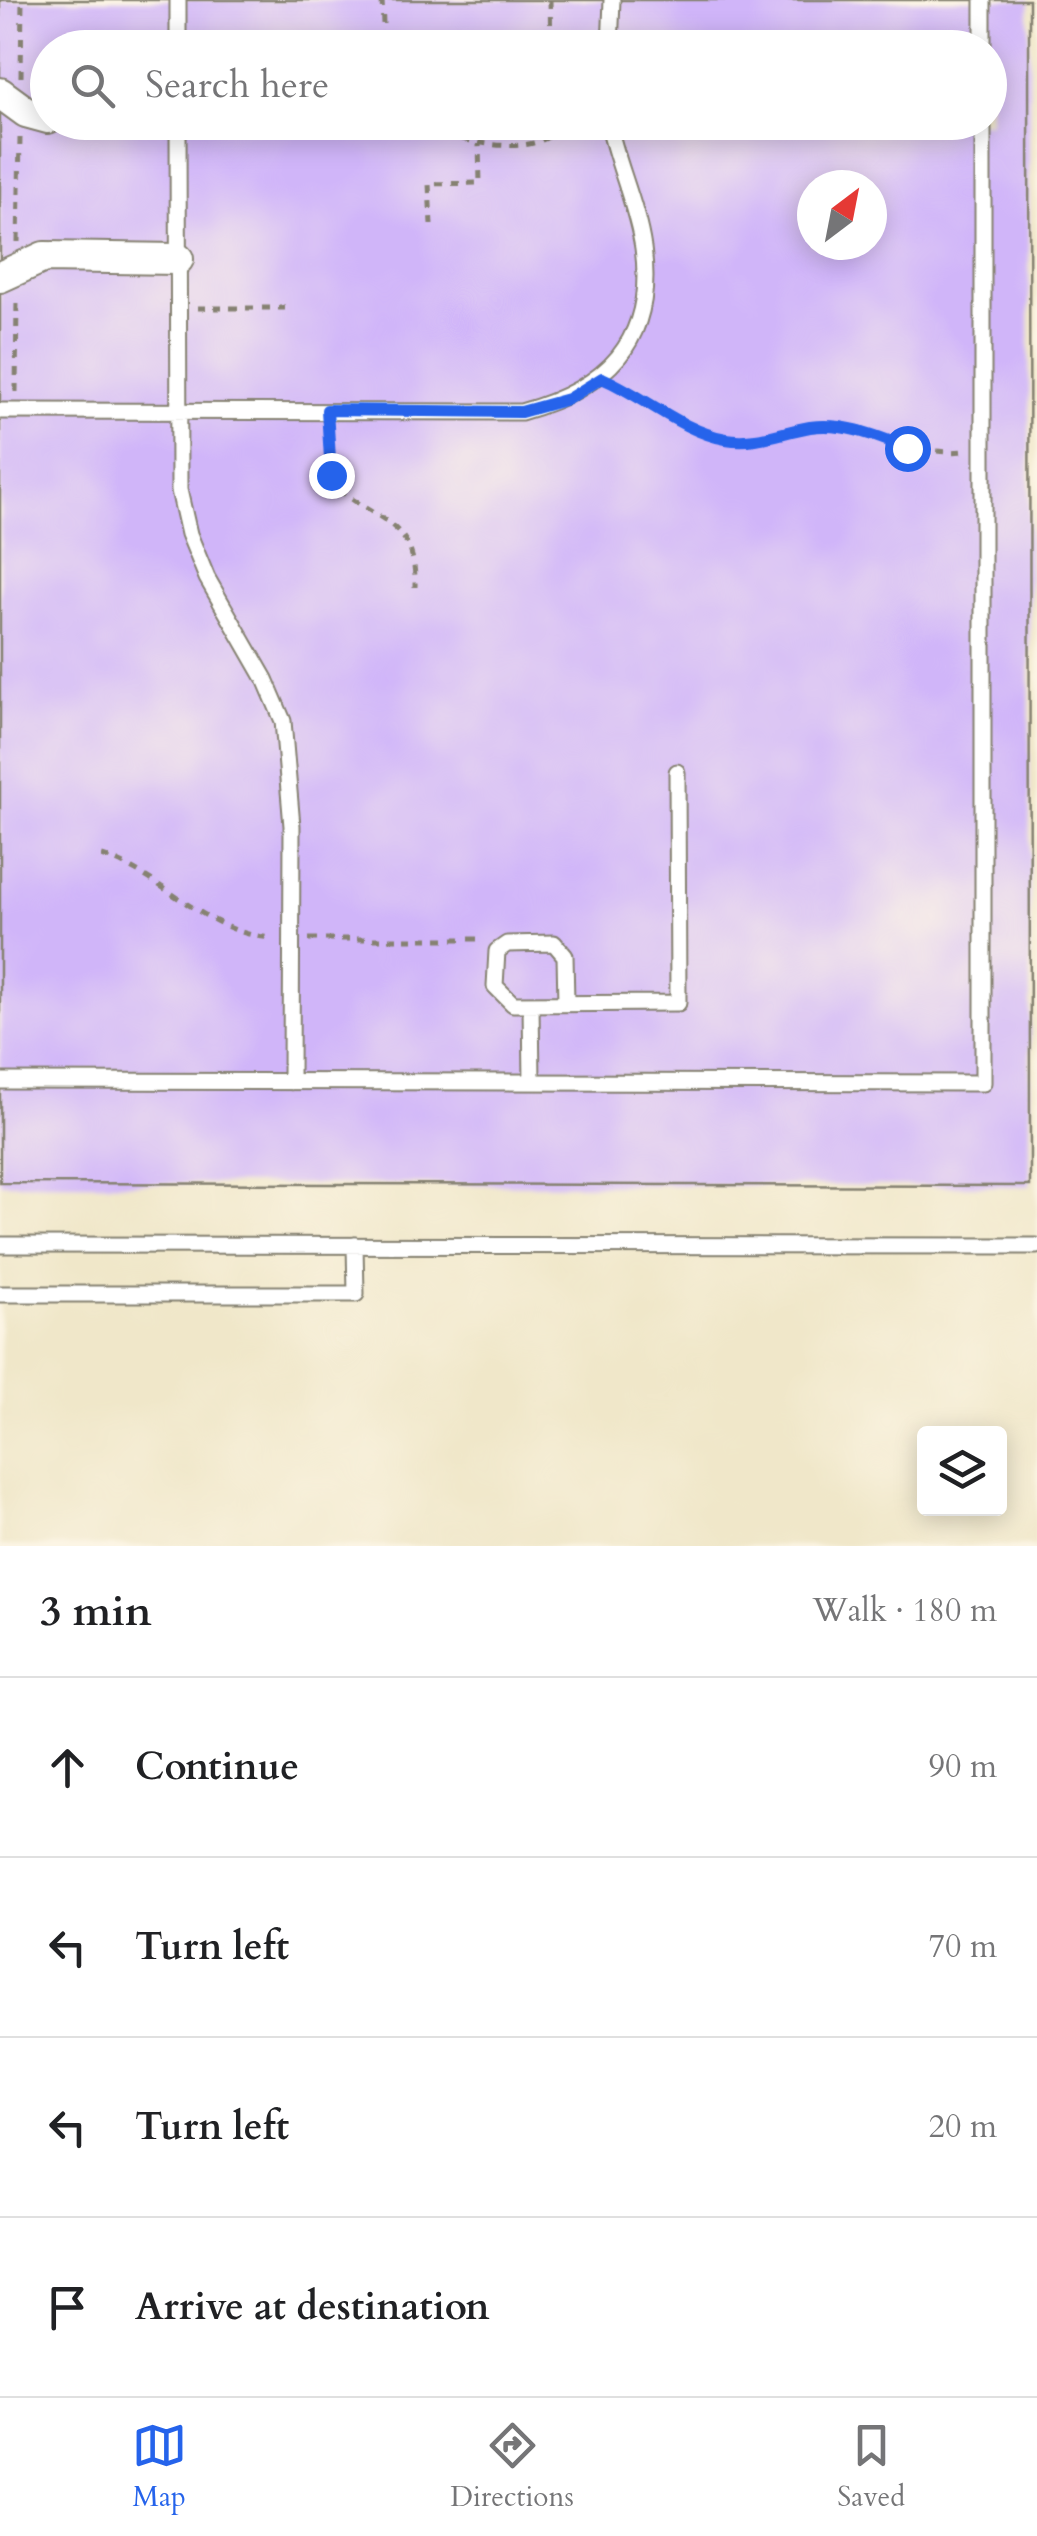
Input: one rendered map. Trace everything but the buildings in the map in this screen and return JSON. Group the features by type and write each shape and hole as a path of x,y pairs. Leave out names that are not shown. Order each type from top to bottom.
{"street":[{"path":"9,272 44,257 178,259"}],"lane":[{"path":"178,0 178,30"},
{"path":"611,30 612,0"},
{"path":"982,0 983,30"},
{"path":"178,140 179,490 189,534 206,578 265,678 282,721 290,761 291,1082"},
{"path":"8,411 521,412 568,399 602,378 628,344 642,300 643,248 613,140"},
{"path":"0,1081 983,1083 983,140"},
{"path":"566,1002 565,956 560,948 554,944 507,944 497,951 495,986 513,1004 678,1002 678,772"},
{"path":"531,1004 532,1082"},
{"path":"0,1294 356,1294 355,1245"},
{"path":"0,1246 1037,1246"}],"path":[{"path":"8,411 9,272 23,106 22,0"},
{"path":"382,0 383,30"},
{"path":"550,0 551,30"},
{"path":"465,140 479,144 544,140"},
{"path":"431,225 430,184 480,183 479,144"},
{"path":"178,308 284,308"},
{"path":"602,378 635,392 693,428 729,440 755,440 833,426 929,452 985,448"},
{"path":"327,410 334,485 391,522 404,537 416,562 416,587"}],"route":[{"path":"331,475 327,410 521,412 568,399 602,378 635,392 683,423 729,440 755,440 810,427 833,426 878,436 907,448"}]}
